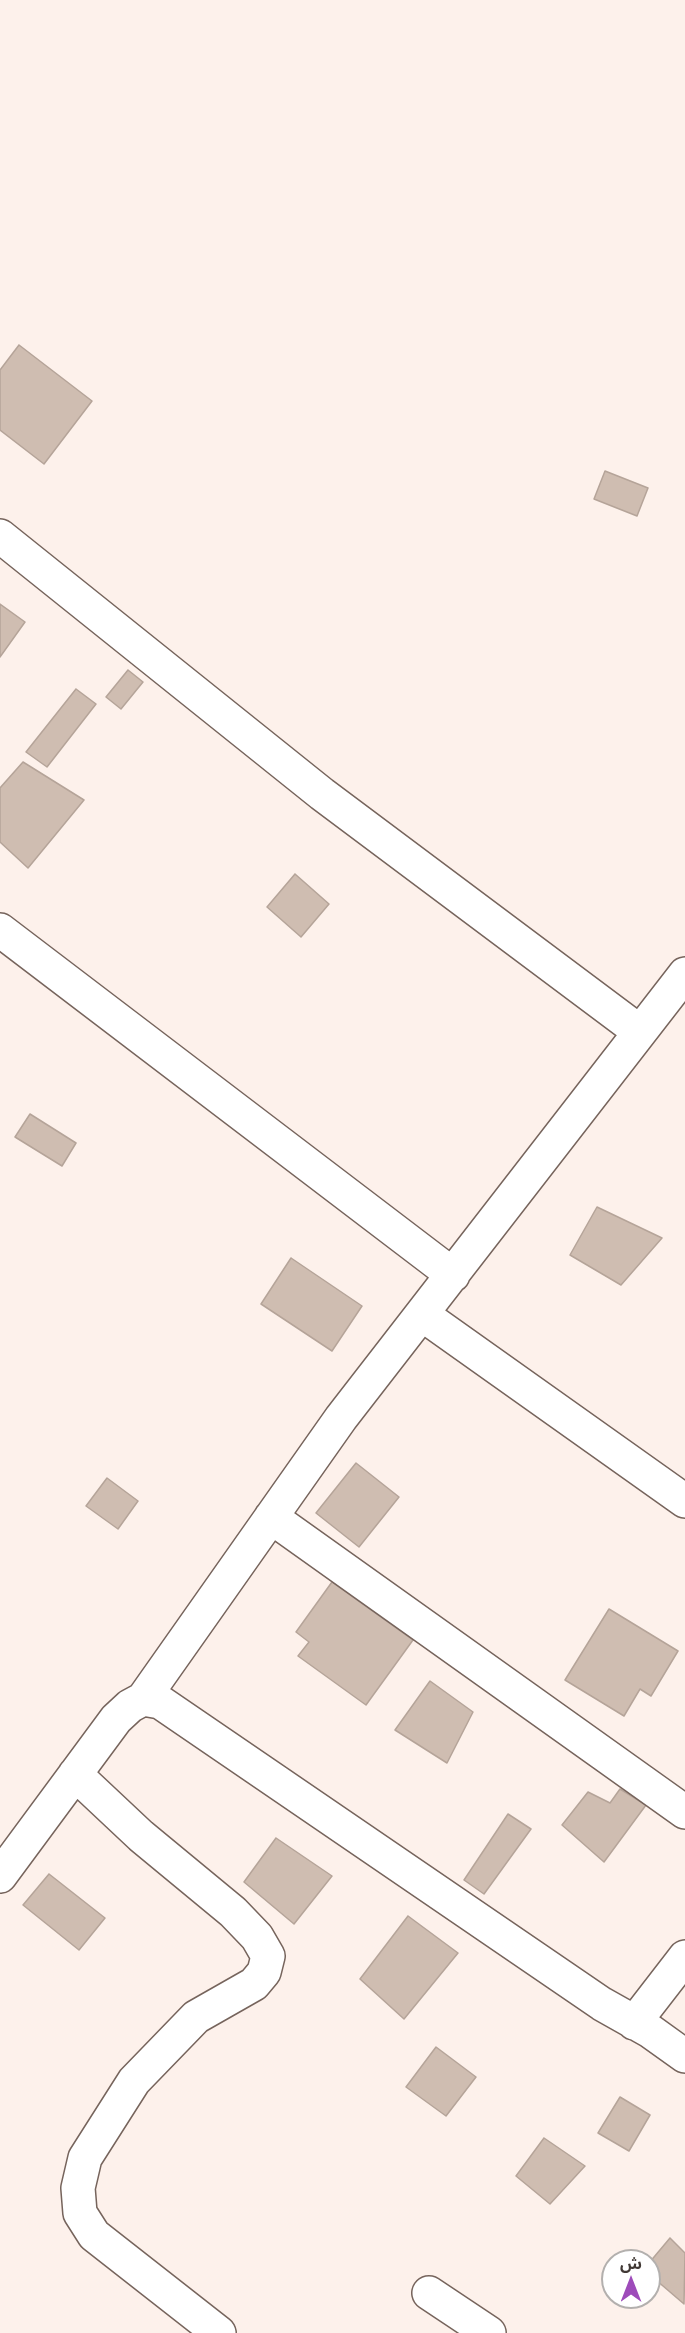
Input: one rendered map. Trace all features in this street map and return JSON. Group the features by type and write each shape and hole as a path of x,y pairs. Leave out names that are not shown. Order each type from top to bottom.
{"street":[{"path":"0,536 322,794 640,1032"},
{"path":"0,930 453,1275"},
{"path":"0,1876 116,1719 130,1706 143,1699 341,1418 685,974"},
{"path":"423,1315 685,1501"},
{"path":"271,1517 685,1812"},
{"path":"143,1699 160,1701 603,2004 650,2031 685,2056"},
{"path":"75,1774 141,1836 233,1912 257,1937 268,1956 264,1972 254,1983 196,2017 134,2081 85,2158 78,2188 80,2212 94,2235 219,2333"},
{"path":"634,2023 685,1957"},
{"path":"429,2293 489,2333"}],"building":[{"path":"19,345 92,401 44,464 0,430 0,370"},
{"path":"605,471 648,488 637,516 594,499"},
{"path":"0,604 25,622 0,657"},
{"path":"128,670 143,682 121,709 106,697"},
{"path":"76,689 96,704 47,767 26,752"},
{"path":"23,762 84,800 28,868 0,842 0,788"},
{"path":"295,874 329,904 301,937 267,907"},
{"path":"30,1114 76,1143 62,1166 15,1137"},
{"path":"597,1207 662,1238 621,1285 570,1255"},
{"path":"291,1258 362,1306 332,1351 261,1304"},
{"path":"356,1463 399,1497 359,1547 316,1513"},
{"path":"107,1478 138,1501 118,1529 86,1506"},
{"path":"332,1582 413,1640 366,1705 298,1656 309,1642 296,1632"},
{"path":"609,1609 678,1651 651,1696 640,1689 624,1716 565,1680"},
{"path":"430,1681 473,1712 447,1763 395,1730"},
{"path":"620,1789 646,1805 604,1862 562,1825 588,1792 610,1803"},
{"path":"508,1814 531,1829 484,1894 464,1880"},
{"path":"276,1838 332,1876 294,1924 244,1882"},
{"path":"49,1874 105,1918 79,1950 23,1905"},
{"path":"408,1916 458,1953 404,2019 360,1979"},
{"path":"436,2047 476,2077 446,2116 406,2087"},
{"path":"620,2097 650,2115 629,2151 598,2133"},
{"path":"544,2138 585,2166 550,2204 516,2176"},
{"path":"670,2238 685,2253 684,2304 661,2284 661,2249"}]}
